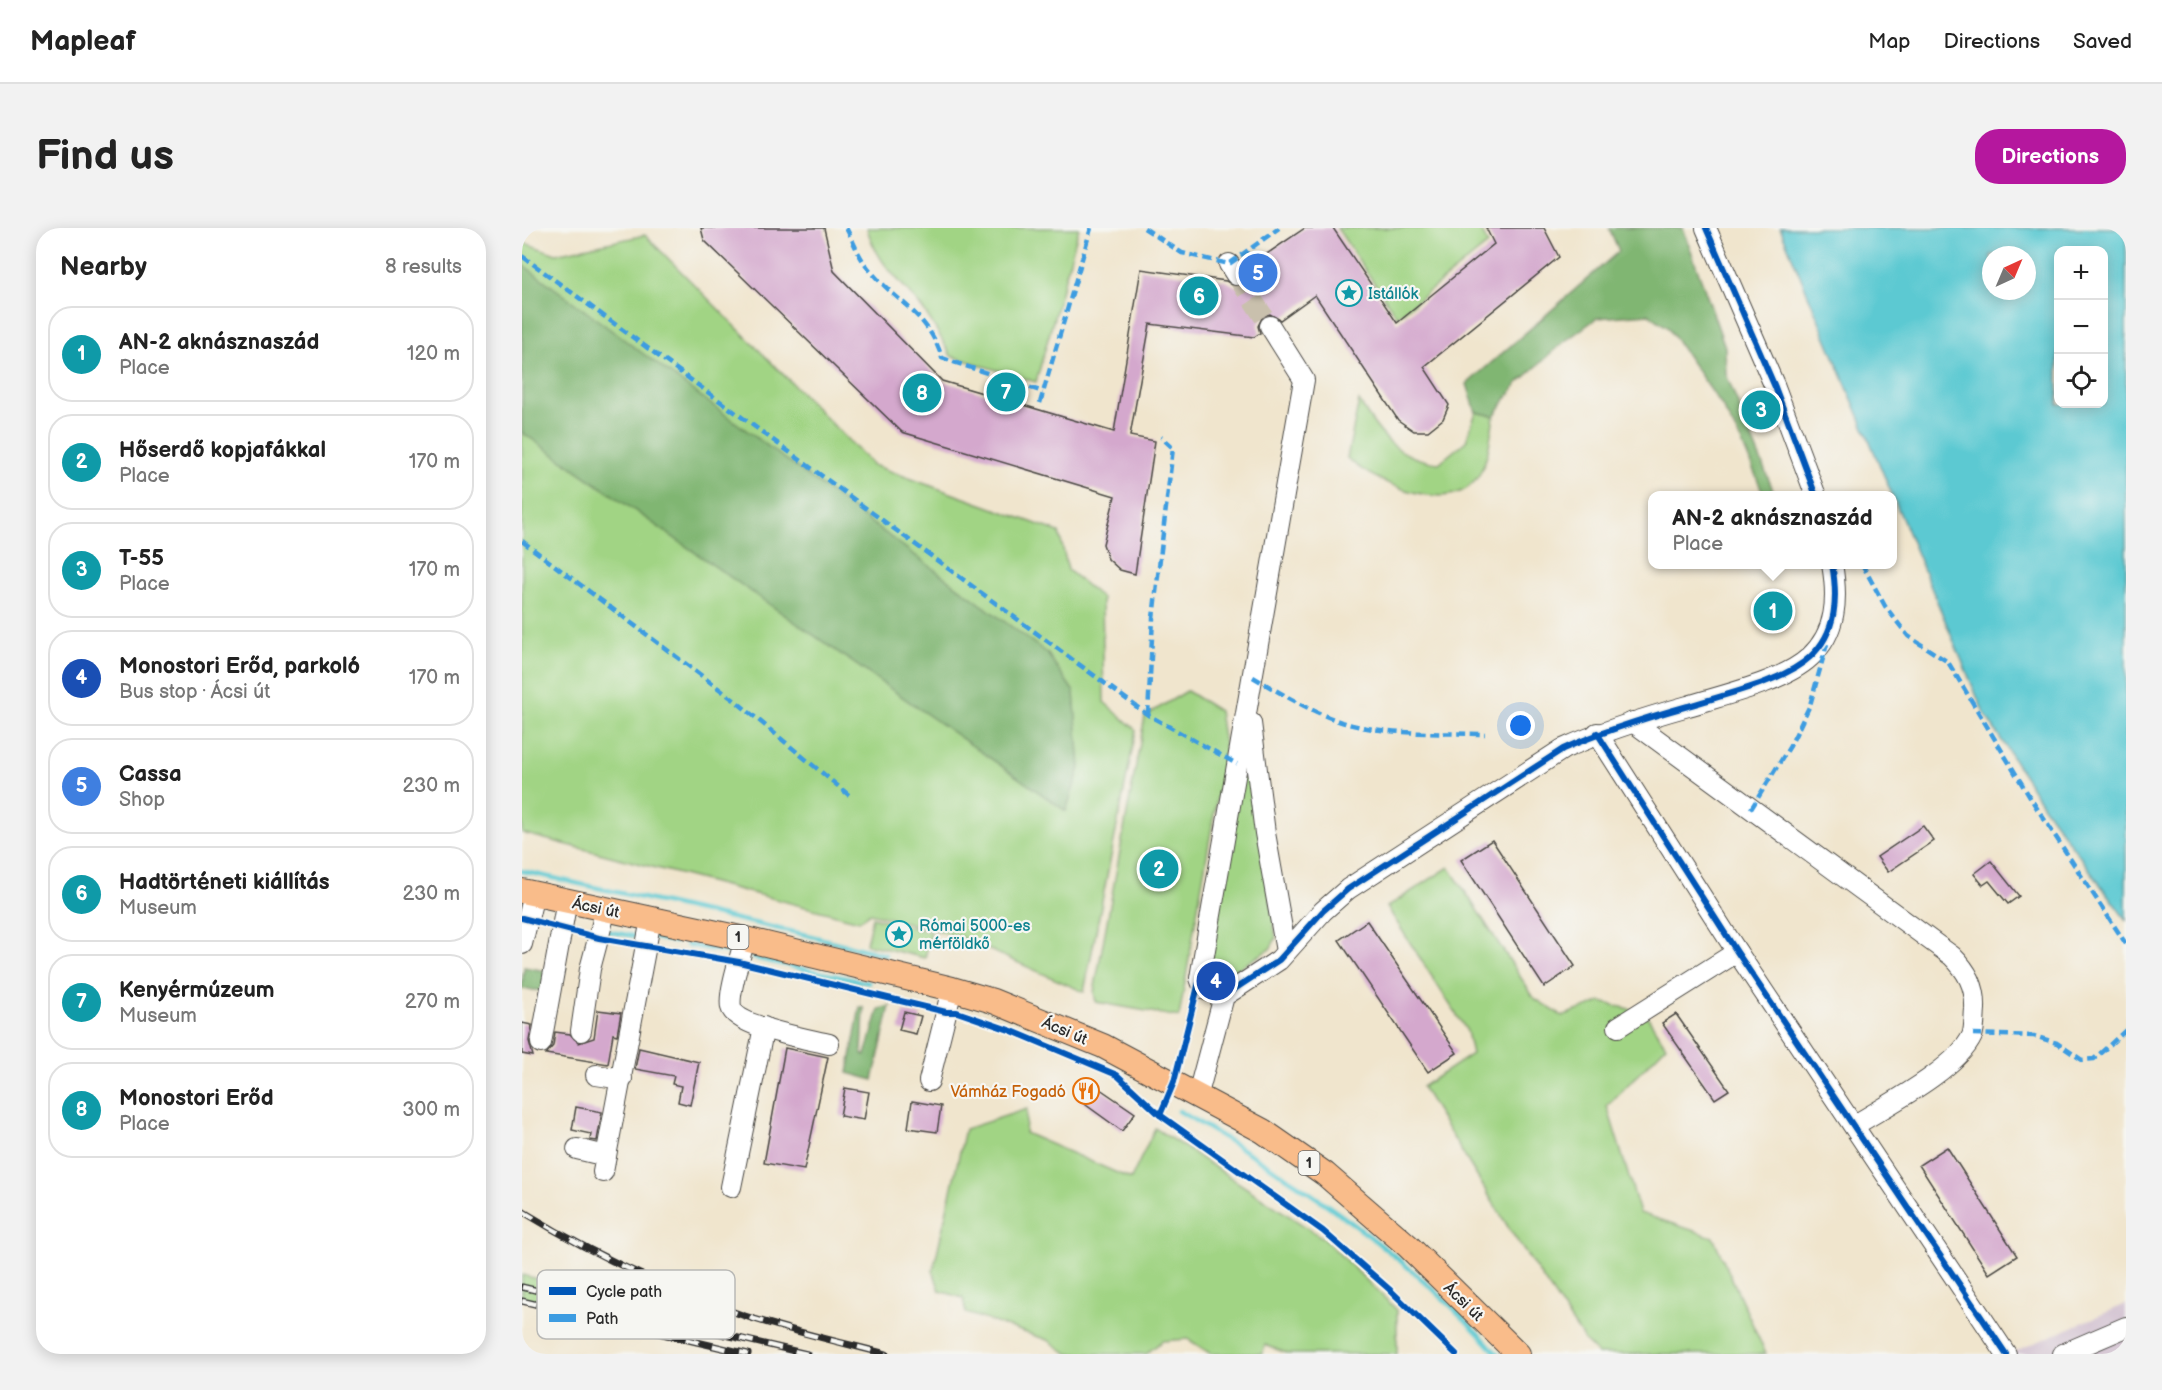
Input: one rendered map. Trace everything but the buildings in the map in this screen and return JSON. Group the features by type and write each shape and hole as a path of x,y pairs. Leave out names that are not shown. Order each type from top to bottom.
{"main road":[{"name":"Ácsi út","path":"528,892 745,939 952,989 993,1001 1103,1046 1198,1094 1263,1131 1325,1174 1401,1239 1518,1354"}],"street":[{"path":"1706,228 1775,387 1814,491"},
{"path":"1224,996 1204,989 1200,978 1304,380 1270,326"},
{"path":"1198,1094 1224,996 1279,960 1323,911 1348,889 1563,749 1597,734 1774,678 1810,657 1831,628 1838,594 1833,569"},
{"path":"1248,709 1286,951"},
{"path":"1633,722 1952,956 1967,971 1975,998 1973,1034 1965,1047 1942,1069 1855,1125"},
{"path":"1597,734 1737,952 1855,1125 2006,1354"},
{"path":"1234,780 1246,772 1258,776"},
{"path":"522,944 528,892"},
{"path":"541,1043 567,900"},
{"path":"580,1031 590,969 606,909"},
{"path":"577,1149 605,1164 651,919"},
{"path":"745,939 731,1006 742,1020 829,1044"},
{"path":"1617,1027 1737,952"},
{"path":"929,1082 952,989"},
{"path":"731,1187 764,1027"},
{"path":"596,1075 622,1079"},
{"path":"2063,1354 2103,1347 2126,1327"}],"shaded area":[{"path":"2126,1304 2126,1354 2009,1354"}],"green space":[{"path":"867,228 1079,228 1036,382 951,356 926,313 883,262 871,241"},
{"path":"1337,228 1480,228 1488,244 1397,317"},
{"path":"1609,228 1683,228 1725,347 1726,374 1773,491 1762,491 1742,443 1722,406 1668,328 1649,314 1597,318 1564,342 1517,384 1494,416 1476,412 1467,384 1619,251"},
{"path":"645,235 873,465 1059,532 1068,570 1102,598 1104,702 1136,730 1084,992 958,936 870,913 859,921 522,833 522,242 556,254"},
{"path":"522,264 1047,653 1074,692 1080,768 1066,811 522,432"},
{"path":"1359,401 1382,435 1401,451 1425,461 1439,463 1466,441 1476,412 1494,416 1488,450 1479,475 1462,491 1446,495 1428,495 1391,484 1358,467 1347,458"},
{"path":"1187,691 1219,711 1225,751 1179,1017 1096,1002 1094,992 1145,716"},
{"path":"1252,776 1276,938 1270,949 1223,978 1208,977 1240,779"},
{"path":"1449,867 1534,998 1562,1016 1601,1002 1645,1013 1666,1046 1607,1106 1640,1213 1713,1237 1766,1354 1598,1354 1585,1341 1510,1230 1422,1087 1472,1054 1467,1031 1387,907"},
{"path":"872,917 931,932 925,958 866,944"},
{"path":"524,967 547,971 544,991 522,989"},
{"path":"890,1006 873,1080 848,1073 860,1007 864,1008 862,1054 866,1055 879,1009"},
{"path":"1027,1109 1025,1133 1131,1179 1155,1128 1323,1238 1397,1310 1397,1354 1289,1354 1265,1345 1262,1354 1211,1354 1188,1339 1162,1341 1146,1354 1068,1354 1048,1340 966,1313 963,1298 940,1291 933,1271 965,1129"},
{"path":"522,1275 537,1279 537,1299 522,1299"}],"water":[{"path":"1780,228 2126,228 2126,920 2043,806 1983,711 1897,506 1897,491 1891,491"}],"waterway":[{"path":"522,871 807,935 885,955"},
{"path":"606,931 638,937"},
{"path":"654,938 675,942"},
{"path":"687,945 728,952"},
{"path":"753,958 869,983"},
{"path":"1179,1111 1265,1163 1348,1220 1426,1283 1497,1354"}],"tunnel":[{"path":"1236,275 1270,326"}],"railway":[{"path":"522,1211 576,1242 632,1270"},
{"path":"522,1287 537,1291"},
{"path":"522,1301 537,1305"},
{"path":"735,1312 886,1354"},
{"path":"735,1337 807,1354"},
{"path":"684,1339 748,1354"}],"marked path":[{"path":"846,228 860,257 876,278 928,328 942,358 1043,392"},
{"path":"1040,403 1091,228"},
{"path":"1144,228 1182,253 1229,264 1279,228"},
{"path":"522,256 1148,715 1237,764"},
{"path":"1148,715 1153,618 1173,448 1161,437"},
{"path":"522,541 738,703 850,796"},
{"path":"1865,569 1885,606 1908,636 1948,662 2031,799 2126,944"},
{"path":"1751,809 1790,746 1810,705 1827,644"},
{"path":"1253,677 1321,714 1361,727 1414,733 1485,734"},
{"path":"1973,1034 2034,1036 2057,1043 2082,1060 2094,1059 2126,1030"}],"cycle path":[{"path":"1706,228 1775,387 1814,491"},
{"path":"1200,978 1204,989 1224,996 1279,960 1323,911 1348,889 1563,749 1624,725 1769,681 1798,666 1819,647 1830,626 1835,602 1833,569"},
{"path":"1597,733 1737,952 2006,1354"},
{"path":"522,918 599,938 739,962 946,1012 957,1012 1012,1031 1117,1075 1160,1115 1323,1231 1389,1289 1456,1354"},
{"path":"1160,1115 1174,1082 1200,978"}],"place":[{"name":"Cassa","path":"1258,273"},
{"name":"Istállók","path":"1349,293"},
{"name":"Hadtörténeti kiállítás","path":"1199,296"},
{"name":"Kenyérmúzeum","path":"1006,392"},
{"name":"Monostori Erőd","path":"922,393"},
{"name":"T-55","path":"1761,410"},
{"name":"AN-2 aknásznaszád","path":"1773,611"},
{"name":"Hőserdő kopjafákkal","path":"1159,869"},
{"name":"Római 5000-es mérföldkő","path":"899,934"},
{"name":"Monostori Erőd, parkoló","path":"1216,981"},
{"name":"Vámház Fogadó","path":"1086,1091"}]}
